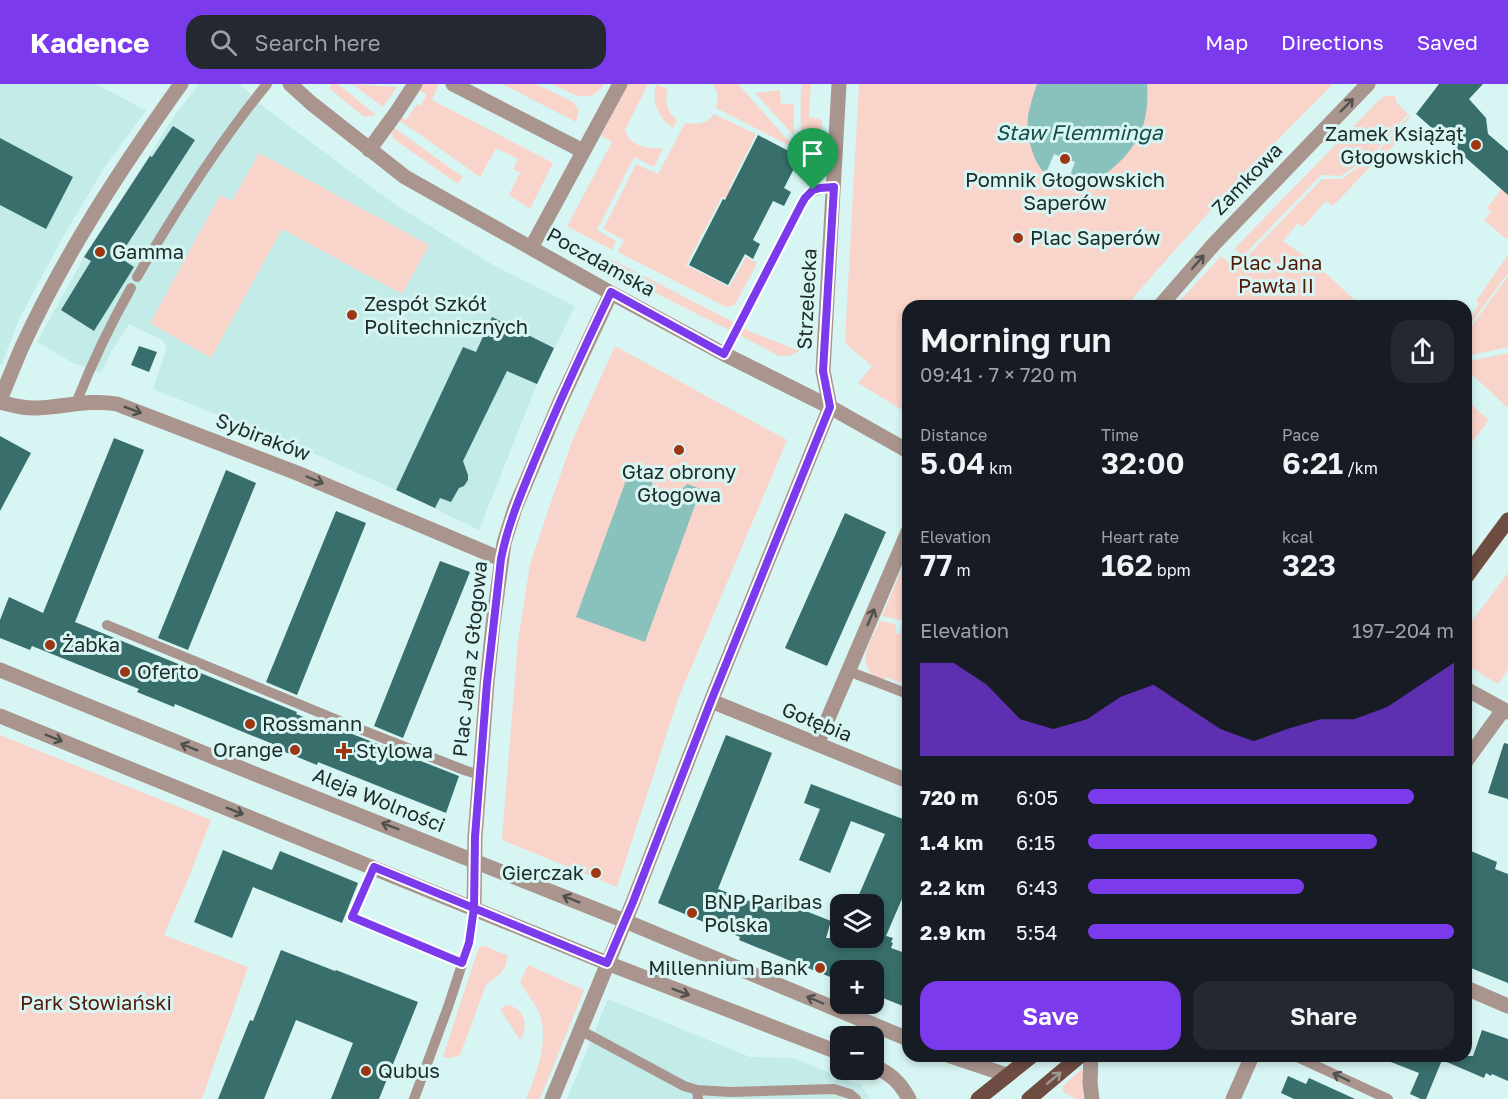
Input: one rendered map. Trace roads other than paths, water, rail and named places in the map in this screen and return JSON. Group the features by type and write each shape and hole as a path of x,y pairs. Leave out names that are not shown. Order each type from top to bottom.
{"main road":[{"path":"1472,569 1508,520"},
{"path":"978,1099 1024,1062"},
{"path":"1029,1099 1073,1062"}],"street":[{"name":"Sybiraków","path":"181,84 86,227 21,349 0,401 21,407 37,408 105,402 117,404 297,473 501,559"},
{"name":"Poczdamska","path":"290,84 405,177 724,354 830,407 902,449"},
{"path":"369,150 415,84"},
{"path":"453,84 583,151"},
{"path":"531,248 620,84"},
{"name":"Strzelecka","path":"830,407 823,371 839,84"},
{"name":"Zamkowa","path":"1165,300 1214,244 1368,84"},
{"name":"Plac Jana z Głogowa","path":"474,908 474,860 489,660 504,543 515,508 560,402 611,292"},
{"path":"552,1099 830,407"},
{"path":"817,744 902,546"},
{"name":"Aleja Wolności","path":"0,670 625,921 902,1036"},
{"path":"1472,692 1506,709 1472,753"},
{"name":"Gołębia","path":"711,701 902,779"},
{"path":"0,716 607,963 830,1049"},
{"path":"1472,991 1508,1006"},
{"path":"968,1062 1007,1075"},
{"path":"1091,1062 1092,1099"},
{"path":"1233,1099 1249,1062"},
{"path":"884,1071 891,1075 909,1099"}],"lane":[{"path":"137,277 174,215 267,84"},
{"path":"724,354 805,198 813,190 834,187"},
{"path":"76,404 96,355 131,288"},
{"path":"107,625 352,726 480,775"},
{"path":"848,671 902,692"},
{"path":"374,867 352,917 462,963"},
{"path":"414,1099 469,943 474,908"},
{"path":"580,1030 698,1095 727,1096 834,1089 850,1094 856,1099"},
{"path":"1308,1062 1388,1099"}],"water":[{"name":"Staw Flemminga","path":"1037,84 1147,84 1145,119 1134,145 1107,173 1091,182 1075,186 1059,184 1045,174 1034,156 1029,139 1028,116"},
{"path":"632,464 650,470 654,486 663,491 680,491 687,484 701,489 645,642 576,617"}],"place":[{"name":"Zamek Książąt Głogowskich","path":"1476,145"},
{"name":"Pomnik Głogowskich Saperów","path":"1065,159"},
{"name":"Plac Saperów","path":"1018,238"},
{"name":"Gamma","path":"100,252"},
{"name":"Zespół Szkół Politechnicznych","path":"352,315"},
{"name":"Głaz obrony Głogowa","path":"679,450"},
{"name":"Żabka","path":"50,645"},
{"name":"Oferto","path":"125,672"},
{"name":"Rossmann","path":"250,724"},
{"name":"Orange","path":"295,750"},
{"name":"Stylowa","path":"344,751"},
{"name":"Gierczak","path":"596,873"},
{"name":"BNP Paribas Polska","path":"692,913"},
{"name":"Millennium Bank","path":"820,968"},
{"name":"Qubus","path":"366,1071"}],"park label":[{"name":"Plac Jana Pawła II","path":"1276,274"},
{"name":"Park Słowiański","path":"96,1003"}]}
